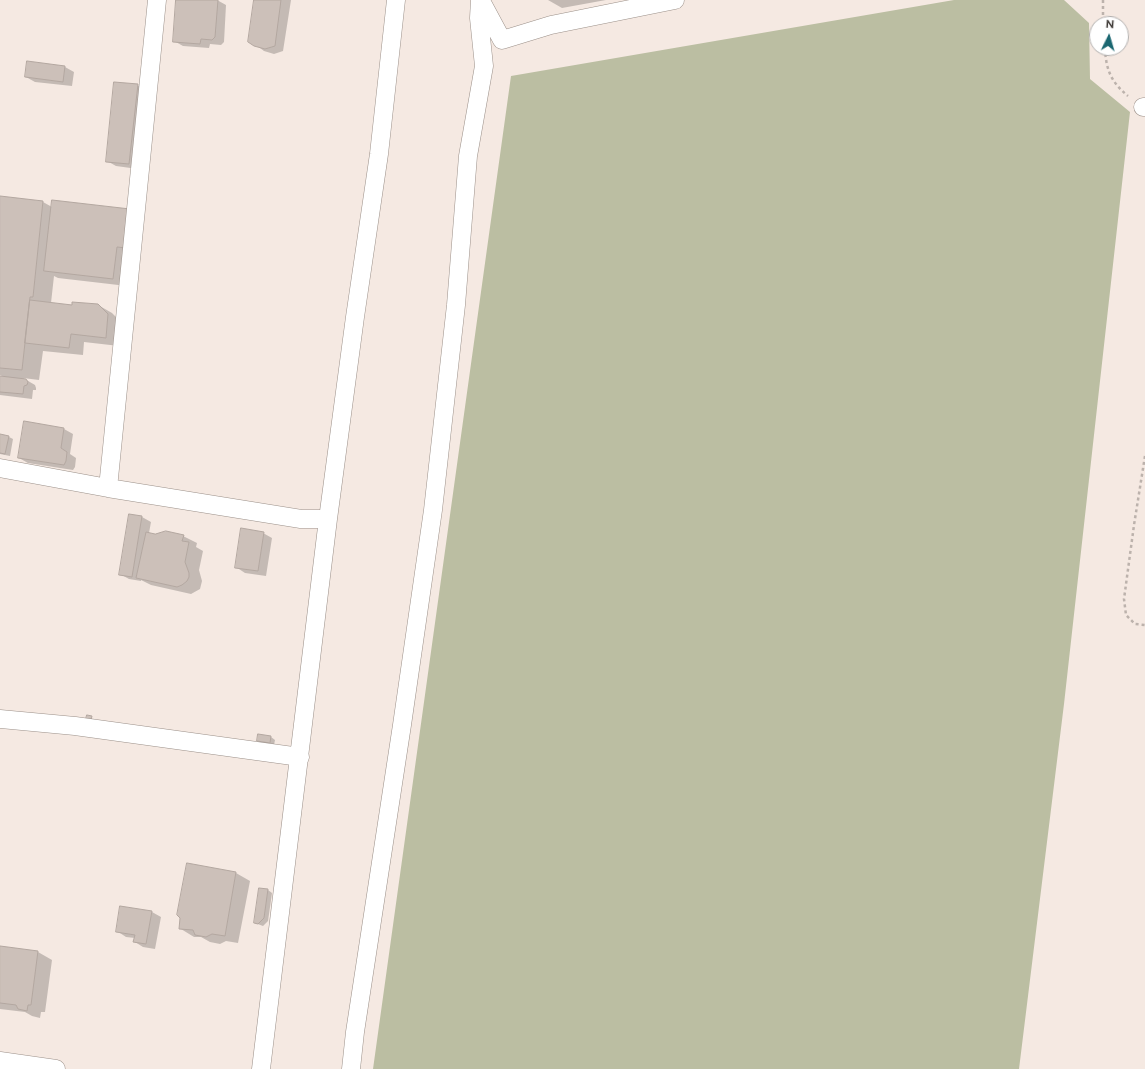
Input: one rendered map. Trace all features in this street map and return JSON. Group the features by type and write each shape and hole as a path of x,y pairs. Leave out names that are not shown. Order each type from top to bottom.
{"street":[{"path":"108,488 157,0"},
{"path":"261,1069 328,518 379,154 396,0"},
{"path":"480,0 502,40 551,25 676,0"},
{"path":"351,1069 355,1032 433,510 456,305 468,156 484,66 479,18 480,0"},
{"path":"0,468 108,488 301,519 328,518"},
{"path":"0,719 75,726 300,757"},
{"path":"0,1062 56,1069"}],"path":[{"path":"1103,0 1103,16"},
{"path":"1106,56 1106,63 1113,80 1125,94 1144,107"},
{"path":"1145,456 1124,599 1126,615 1134,624 1145,625"}],"green space":[{"path":"954,0 1064,0 1089,23 1090,79 1130,112 1064,704 1019,1069 373,1069 511,76"}],"building":[{"path":"176,0 218,0 215,37 212,40 201,39 200,44 173,42"},
{"path":"254,0 281,0 275,46 265,49 254,46 248,42"},
{"path":"27,61 65,66 63,82 25,77"},
{"path":"114,82 138,84 129,164 106,162"},
{"path":"0,196 43,201 33,297 30,297 22,370 0,368"},
{"path":"52,200 130,209 126,248 117,247 113,279 44,271"},
{"path":"30,300 72,305 72,302 98,304 108,314 106,338 71,334 69,348 25,343"},
{"path":"0,376 26,379 28,382 27,385 24,386 23,394 0,392"},
{"path":"24,421 64,428 61,448 67,452 64,465 18,458"},
{"path":"0,434 9,436 5,454 0,453"},
{"path":"129,514 142,516 132,577 119,575"},
{"path":"241,528 264,532 258,571 235,568"},
{"path":"166,531 184,535 182,541 189,542 185,562 189,577 187,581 177,587 136,578 146,532 155,534"},
{"path":"87,715 92,716 91,720 86,719"},
{"path":"258,734 271,736 270,743 257,741"},
{"path":"187,863 236,872 225,936 212,934 206,937 195,935 193,930 179,929 180,918 177,915"},
{"path":"259,888 268,889 264,918 258,924 254,923"},
{"path":"120,906 152,911 146,944 133,942 135,935 116,932"},
{"path":"0,946 38,951 31,1005 28,1005 27,1011 18,1009 16,1005 0,1003"}]}
